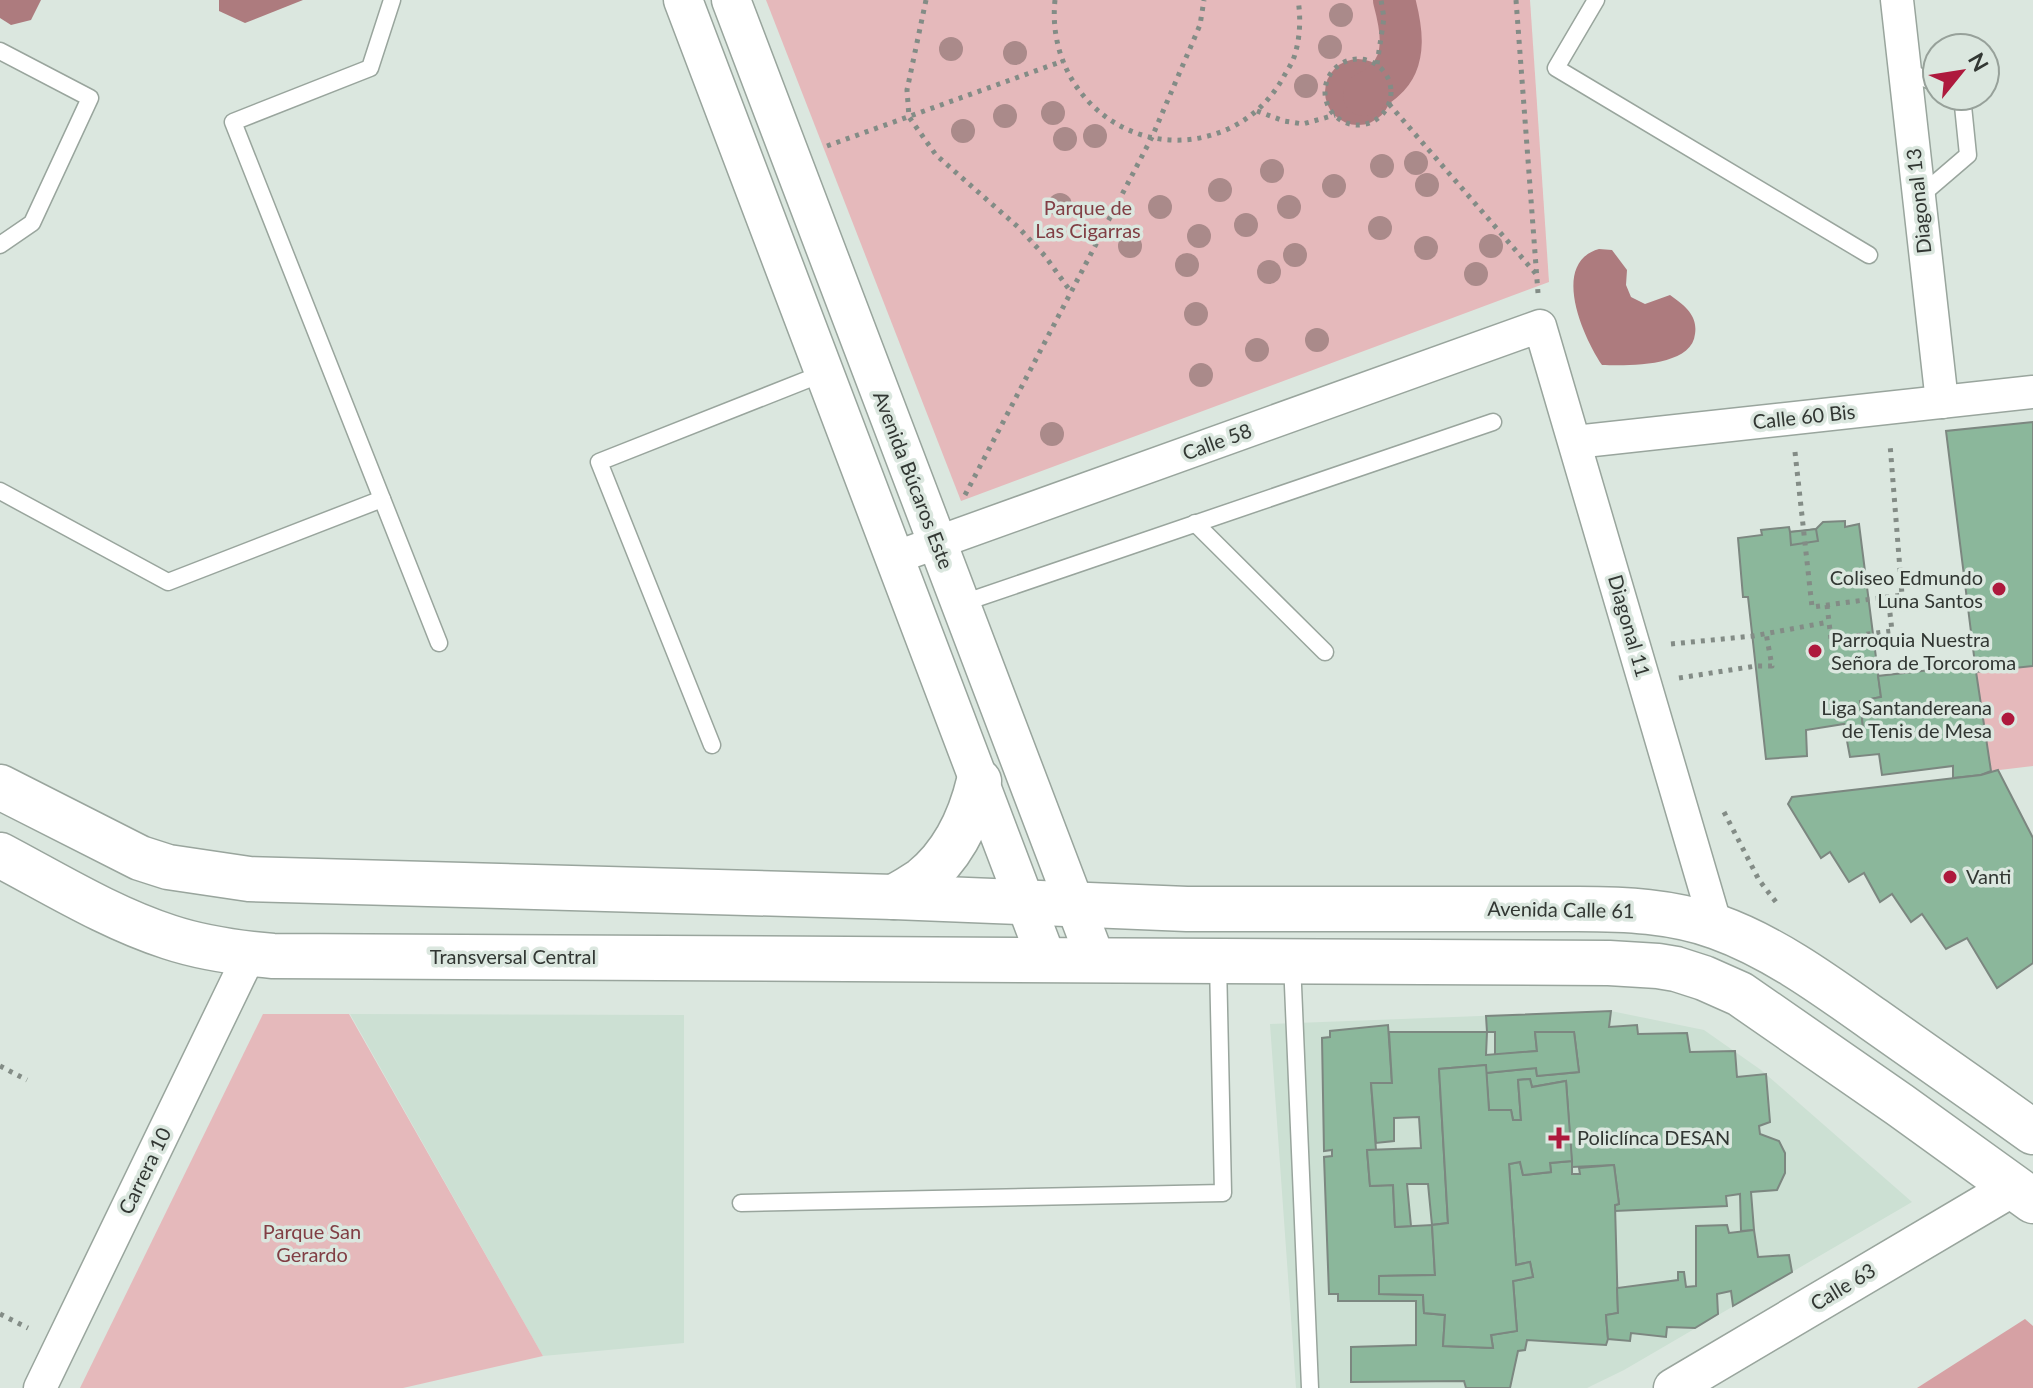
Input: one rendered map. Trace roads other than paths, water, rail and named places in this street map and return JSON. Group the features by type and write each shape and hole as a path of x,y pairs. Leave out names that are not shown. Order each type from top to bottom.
{"main road":[{"path":"894,897 922,880 945,856 961,833 979,781"},
{"path":"0,787 140,858 203,873 265,879 1026,903"},
{"name":"Transversal Central","path":"0,855 121,918 168,937 250,954 1047,960"},
{"name":"Avenida Calle 61","path":"1026,903 1187,909 1633,910 1675,915 1716,926 1808,975 2033,1132"},
{"path":"1047,960 1609,963 1658,966 1704,978 1740,994 2023,1194"}],"street":[{"path":"683,0 1047,960"},
{"name":"Avenida Búcaros Este","path":"731,0 1096,960"},
{"name":"Diagonal 13","path":"1897,0 1919,197 1927,404"},
{"name":"Calle 58","path":"894,558 1540,326"},
{"name":"Diagonal 11","path":"1540,326 1716,926"},
{"name":"Calle 60 Bis","path":"1575,442 2033,392"},
{"name":"Carrera 10","path":"40,1388 250,954"},
{"name":"Calle 63","path":"1673,1388 2023,1194"}],"lane":[{"path":"392,0 370,68 233,122 439,643"},
{"path":"1596,0 1556,68 1869,255"},
{"path":"0,51 90,98 32,223 0,245"},
{"path":"1905,71 1921,77"},
{"path":"1919,197 1968,155 1964,112"},
{"path":"712,745 599,462 824,373"},
{"path":"960,604 1493,422"},
{"path":"0,491 168,582 382,499"},
{"path":"1195,523 1325,652"},
{"path":"741,1203 1223,1193 1218,961"},
{"path":"1292,961 1310,1388"}],"waterway":[{"path":"1364,95 1385,80 1397,63 1401,42 1394,0"}],"place":[{"name":"Coliseo Edmundo Luna Santos","path":"1999,589"},
{"name":"Parroquia Nuestra Señora de Torcoroma","path":"1815,651"},
{"name":"Liga Santandereana de Tenis de Mesa","path":"2008,719"},
{"name":"Vanti","path":"1950,877"},
{"name":"Policlínca DESAN","path":"1559,1138"}],"park label":[{"name":"Parque de Las Cigarras","path":"1088,220"},
{"name":"Parque San Gerardo","path":"312,1244"}]}
